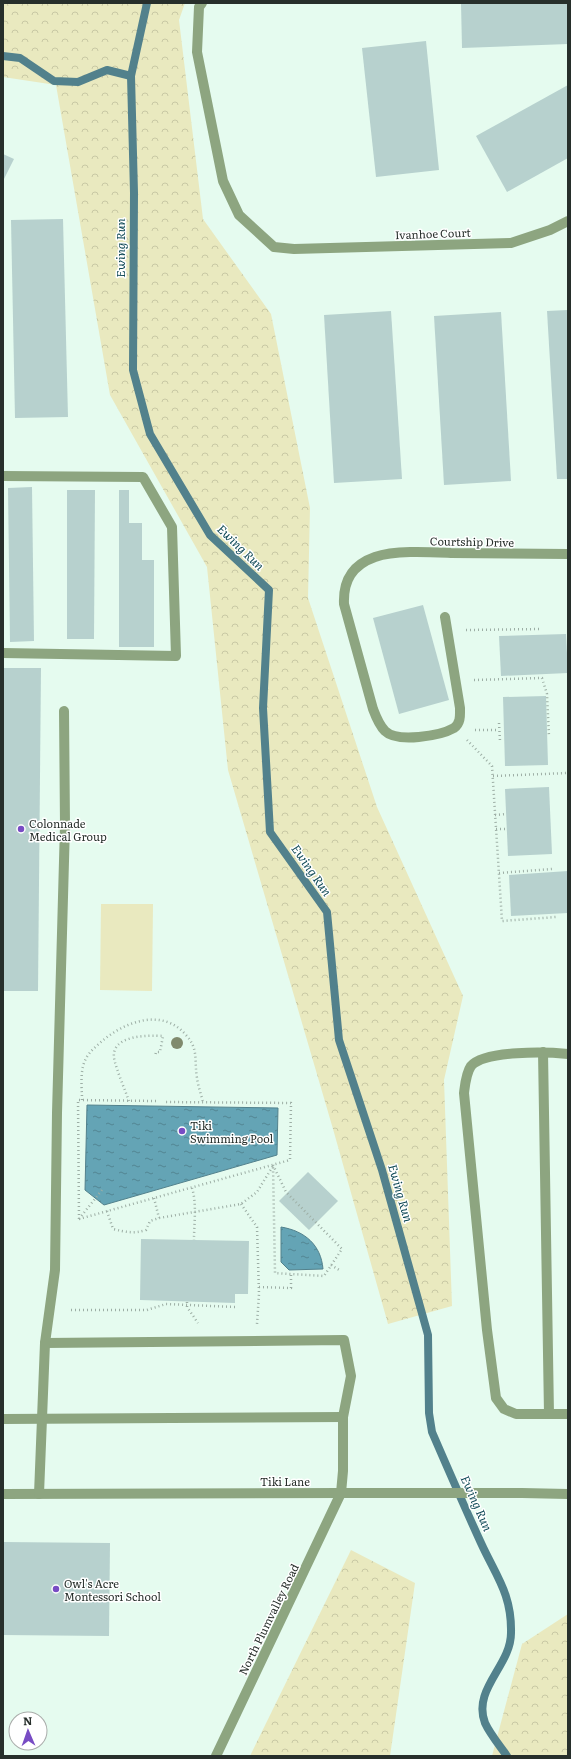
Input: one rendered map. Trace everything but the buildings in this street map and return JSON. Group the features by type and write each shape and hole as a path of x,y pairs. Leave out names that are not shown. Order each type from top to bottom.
{"street":[{"name":"Ivanhoe Court","path":"202,3 199,7 197,52 223,181 238,214 274,247 294,249 511,243 550,230 568,221"},
{"path":"3,476 143,477 172,527 176,656 3,653"},
{"name":"Courtship Drive","path":"455,727 434,735 415,738 386,732 378,722 344,604 344,589 349,575 361,565 375,557 408,552 568,554"},
{"path":"445,617 460,708 460,720 455,727"},
{"path":"39,1494 45,1343 55,1270 57,1113 65,824 64,711"},
{"path":"568,1054 543,1052 493,1056 477,1061 470,1068 465,1081 464,1093 487,1330 496,1398 504,1409 516,1414 568,1414"},
{"path":"543,1052 549,1414"},
{"path":"45,1343 344,1340 351,1376 343,1416 343,1471 341,1493"},
{"path":"3,1419 343,1416"},
{"name":"North Plumvalley Road","path":"216,1756 341,1493"},
{"name":"Tiki Lane","path":"3,1494 568,1494"}],"path":[{"path":"448,631 542,629"},
{"path":"456,680 542,678 547,694 549,737"},
{"path":"499,723 500,741"},
{"path":"455,727 492,766 502,921 556,916"},
{"path":"493,776 568,773"},
{"path":"495,815 506,814"},
{"path":"496,829 507,829"},
{"path":"499,873 552,869"},
{"path":"82,1100 81,1077 84,1062 91,1051 108,1036 126,1025 144,1019 160,1020 176,1026 187,1036 196,1052 197,1078 203,1102"},
{"path":"129,1100 114,1058 117,1047 129,1038 135,1036 163,1036 160,1052 156,1052 155,1057"},
{"path":"79,1219 78,1100 156,1101"},
{"path":"79,1219 290,1160 290,1104 164,1102"},
{"path":"107,1211 113,1229 132,1234 146,1230 150,1221 159,1218 241,1204 257,1192 273,1165"},
{"path":"273,1165 286,1192 342,1249 324,1276 276,1273 273,1165"},
{"path":"192,1188 195,1200 193,1213 194,1240"},
{"path":"79,1219 102,1190"},
{"path":"154,1198 159,1218"},
{"path":"241,1204 257,1227 259,1287 256,1342"},
{"path":"332,1265 341,1271"},
{"path":"259,1287 291,1288 291,1274"},
{"path":"71,1310 147,1310 166,1304 235,1307"}],"green space":[{"path":"3,3 185,3 179,20 203,219 271,314 310,508 308,598 377,807 463,996 444,1080 452,1306 388,1324 333,1129 228,770 207,567 110,395 56,85 3,77"},
{"path":"101,904 153,904 152,991 100,990"},
{"path":"351,1550 415,1583 390,1756 250,1756"},
{"path":"568,1614 568,1756 492,1756 522,1644"}],"water":[{"name":"Tiki Swimming Pool","path":"87,1105 278,1108 277,1155 104,1205 85,1190"},
{"path":"281,1227 297,1232 310,1240 319,1253 322,1260 323,1269 289,1270 281,1262"}],"waterway":[{"name":"Ewing Run","path":"147,3 131,76 134,193 133,370 150,434 210,535 269,590 263,708 270,832 327,912 339,1040 382,1170 428,1335 429,1413 432,1432 502,1586 509,1607 511,1619 509,1645 505,1656 488,1688 482,1711 487,1727 507,1756"},
{"path":"3,56 20,58 54,81 78,82 107,70 131,76"}],"place":[{"name":"Colonnade Medical Group","path":"21,829"},
{"name":"Tiki Swimming Pool","path":"182,1131"},
{"name":"Owl's Acre Montessori School","path":"56,1589"}]}
